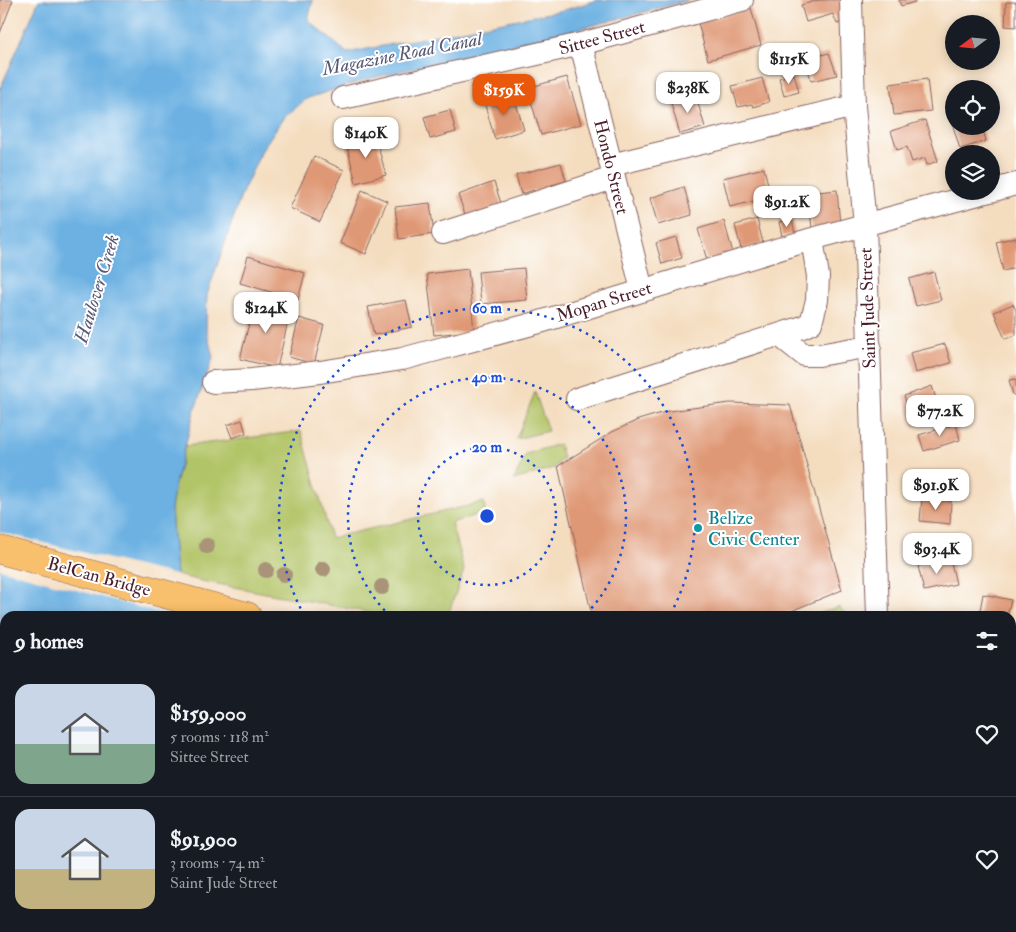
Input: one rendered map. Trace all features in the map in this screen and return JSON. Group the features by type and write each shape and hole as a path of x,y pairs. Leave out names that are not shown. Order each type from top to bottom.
{"main road":[{"name":"BelCan Bridge","path":"0,550 198,604"},
{"path":"198,604 213,611"},
{"path":"198,604 227,611"}],"street":[{"name":"Sittee Street","path":"343,98 581,44 742,0"},
{"name":"Saint Jude Street","path":"852,0 854,106 865,225 878,611"},
{"name":"Hondo Street","path":"581,44 642,290"},
{"path":"443,233 612,171 854,106"},
{"name":"Mopan Street","path":"1000,188 1016,184"},
{"name":"Mopan Street","path":"213,382 252,380 402,358 540,322 812,239 957,200"},
{"path":"577,399 800,328 811,322 817,300 818,276 812,239"},
{"path":"779,334 804,355 819,355 870,346"}],"green space":[{"path":"535,392 548,431 516,439"},
{"path":"301,431 331,538 484,502 485,512 451,523 464,570 449,611 361,611 176,575 171,509 175,484 185,446"},
{"path":"559,444 563,458 554,468 514,480 526,454"},
{"path":"839,607 843,611 827,611"}],"water":[{"path":"39,0 313,0 308,20 347,53 564,10 598,0 690,0 571,31 368,79 308,98 284,117 263,148 242,193 207,295 206,328 213,358 194,412 175,484 171,509 177,611 0,611 0,89"}],"pier":[{"path":"0,532 179,576 180,611 153,611 0,569"}],"building":[{"path":"0,0 13,0 0,33"},
{"path":"819,0 843,0 849,20 837,24 833,14 806,22 801,5"},
{"path":"899,0 914,0 915,2 901,6"},
{"path":"1006,2 1016,2 1016,27 1005,26"},
{"path":"751,8 761,45 708,60 698,23"},
{"path":"829,53 837,75 811,81 809,72 806,72 806,70 801,71 798,61"},
{"path":"794,74 799,92 784,96 779,78"},
{"path":"567,77 581,124 541,135 527,88"},
{"path":"762,78 769,102 753,107 752,104 738,107 732,86"},
{"path":"927,79 931,111 894,115 890,84"},
{"path":"513,93 524,130 495,139 484,102"},
{"path":"695,93 705,127 680,134 670,100"},
{"path":"450,110 456,132 430,139 424,117"},
{"path":"925,120 938,161 927,165 925,158 912,162 907,147 897,150 891,131"},
{"path":"375,135 386,175 356,183 346,142"},
{"path":"956,135 984,135 986,141 973,145 959,145"},
{"path":"314,156 344,170 320,222 290,208"},
{"path":"561,163 566,181 551,185 553,194 536,198 534,190 521,194 516,175"},
{"path":"764,168 771,197 730,207 723,178"},
{"path":"494,182 503,209 468,222 458,195"},
{"path":"684,187 692,215 658,225 650,198"},
{"path":"362,190 387,201 366,254 340,243"},
{"path":"837,190 840,225 812,228 808,193"},
{"path":"787,198 792,211 771,218 767,206"},
{"path":"430,203 434,234 399,239 395,207"},
{"path":"757,219 763,243 741,249 735,225"},
{"path":"792,219 795,234 782,236 779,222"},
{"path":"724,221 733,253 707,260 698,229"},
{"path":"676,237 682,258 662,264 656,243"},
{"path":"1016,237 1016,268 1003,271 996,242"},
{"path":"248,256 305,273 298,300 240,283"},
{"path":"524,268 527,300 481,304 478,272"},
{"path":"468,269 474,331 434,335 427,274"},
{"path":"934,272 941,300 916,306 909,279"},
{"path":"255,300 291,309 277,368 240,359"},
{"path":"406,300 412,327 374,335 368,307"},
{"path":"1013,304 1016,310 1016,335 1005,339 994,312"},
{"path":"299,318 324,325 314,364 289,357"},
{"path":"945,344 951,363 915,373 910,353"},
{"path":"1016,379 1016,395 1013,395 1009,380"},
{"path":"932,386 942,417 914,426 904,396"},
{"name":"Belize Civic Center","path":"730,403 790,405 842,590 791,611 591,611 558,466 612,432 638,420 669,411"},
{"path":"242,420 246,433 232,438 227,425"},
{"path":"956,424 960,440 924,451 919,435"},
{"path":"922,498 951,501 950,524 920,521"},
{"path":"950,558 956,584 924,591 918,566"},
{"path":"983,594 1011,600 1008,611 980,611"}],"place":[{"name":"Belize Civic Center","path":"698,528"}],"water label":[{"name":"Magazine Road Canal","path":"402,54"},
{"name":"Haulover Creek","path":"97,289"}]}
